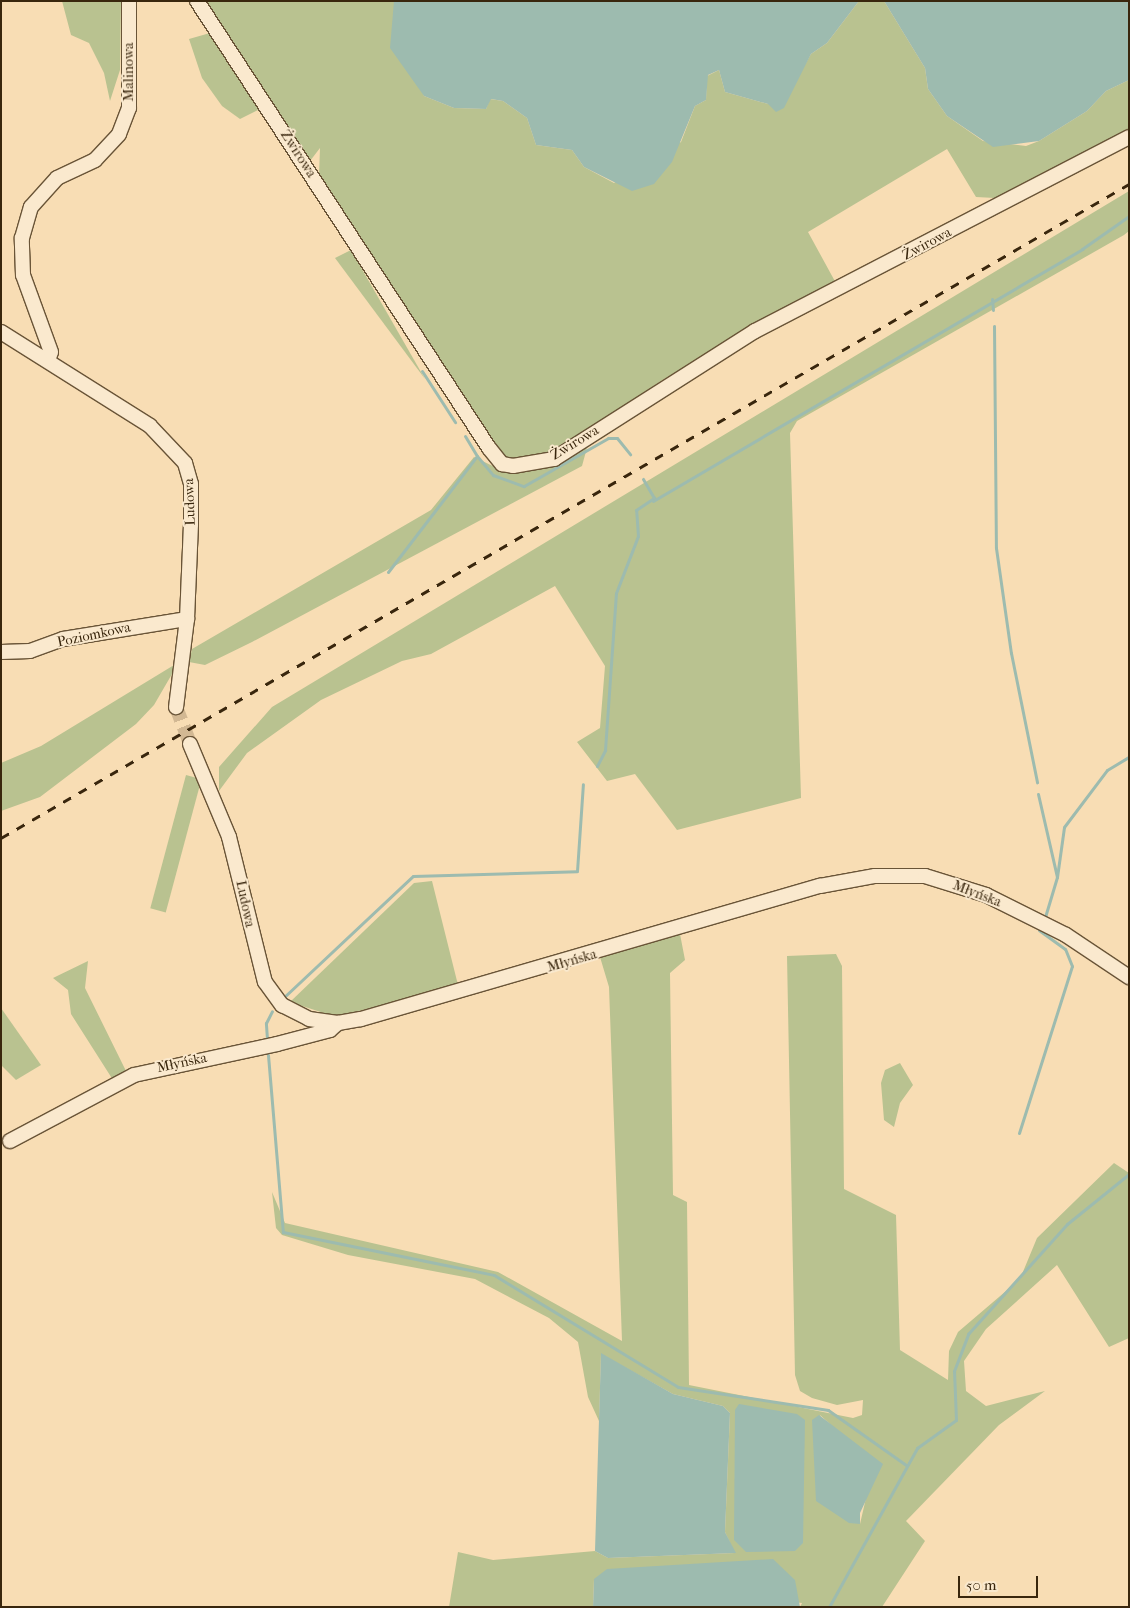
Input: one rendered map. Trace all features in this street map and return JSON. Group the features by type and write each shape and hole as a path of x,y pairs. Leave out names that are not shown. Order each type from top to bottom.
{"street":[{"name":"Malinowa","path":"48,361 51,352 23,275 22,238 31,207 56,178 95,160 119,134 129,108 129,1"},
{"name":"Żwirowa","path":"197,1 489,448 502,464 512,466 554,459 756,331 1129,138"},
{"name":"Ludowa","path":"1,332 160,434 185,463 192,511 187,619 176,708"},
{"name":"Poziomkowa","path":"1,652 30,651 63,640 187,619"},
{"name":"Ludowa","path":"190,744 229,837 258,962 270,991 291,1012 338,1023"},
{"name":"Młyńska","path":"10,1140 134,1075 277,1044 330,1030 338,1023 622,947 820,886 875,876 925,876 986,895 1066,935 1129,977"}],"green space":[{"path":"62,1 121,1 120,70 110,101 104,73 89,43 71,35"},
{"path":"205,1 394,1 424,96 454,108 486,109 490,99 503,101 527,118 536,145 572,150 584,167 614,183 681,142 695,106 706,100 707,76 719,70 725,92 768,104 796,80 811,54 827,43 859,1 884,1 925,68 928,89 947,116 983,141 1026,146 1039,141 1087,111 1106,91 1129,80 1129,129 995,198 976,197 947,149 808,232 837,285 756,325 664,379 551,454 522,460 505,458 319,175 320,148 310,161"},
{"path":"210,33 260,109 240,119 222,106 202,78 189,39"},
{"path":"1129,191 1129,231 1124,235 797,421 790,433 801,798 677,830 635,774 607,781 577,742 600,728 605,666 555,586 431,654 402,661 321,700 247,753 219,791 219,767 272,707"},
{"path":"351,250 425,379 335,258"},
{"path":"588,444 582,466 252,642 205,665 189,662 192,649 431,510 474,457 499,469 524,471 555,466"},
{"path":"179,662 154,705 136,724 40,797 1,811 1,763 41,746"},
{"path":"186,775 201,779 166,912 150,908"},
{"path":"432,881 458,985 336,1017 290,1002 414,883"},
{"path":"680,934 685,960 670,973 673,1195 687,1202 689,1385 853,1418 862,1415 863,1400 837,1405 812,1398 800,1391 795,1375 787,956 836,954 842,966 844,1189 896,1215 900,1350 948,1380 949,1351 958,1332 1020,1279 1037,1238 1114,1163 1129,1173 1129,1338 1109,1347 1057,1265 986,1329 964,1361 966,1391 986,1406 1045,1391 999,1425 906,1521 925,1541 882,1607 800,1607 802,1603 594,1579 593,1607 449,1607 458,1552 493,1560 595,1551 608,1558 735,1553 725,1532 730,1413 723,1406 673,1394 601,1354 599,1421 588,1397 578,1342 549,1318 475,1279 348,1255 282,1235 276,1228 272,1192 285,1223 498,1272 622,1341 609,987 600,957","holes":["820,1415 840,1433 866,1498 860,1524"]},
{"path":"88,961 85,988 127,1073 113,1080 71,1014 68,990 53,978"},
{"path":"1,1008 41,1065 16,1080 1,1065"},
{"path":"900,1063 913,1085 900,1103 894,1127 884,1120 881,1083 885,1070"}],"shaded area":[{"path":"394,1 859,1 827,43 811,54 784,108 776,112 768,104 725,92 719,70 708,75 706,100 695,106 672,162 654,184 632,191 584,167 572,150 536,145 527,118 503,101 491,99 486,109 454,108 424,96 390,48"},
{"path":"884,1 1129,1 1129,80 1106,91 1087,111 1039,141 993,147 947,116 928,89 925,68"},
{"path":"601,1353 673,1394 723,1406 730,1413 725,1532 736,1553 608,1558 595,1551"},
{"path":"739,1404 797,1414 805,1420 803,1543 795,1551 746,1552 734,1540 735,1410"},
{"path":"819,1415 883,1464 860,1513 860,1524 849,1523 816,1501 812,1420"},
{"path":"773,1559 795,1580 800,1607 593,1607 594,1579 607,1569"}],"waterway":[{"path":"653,501 1082,249 1129,216"},
{"path":"992,299 993,310"},
{"path":"994,326 996,548 1011,653 1037,782"},
{"path":"422,371 455,422"},
{"path":"465,436 477,456"},
{"path":"388,572 477,456 493,475 524,486 608,438 617,438 630,454"},
{"path":"597,766 605,750 616,593 638,536 636,510 654,498 643,479"},
{"path":"1057,877 1064,827 1107,770 1129,757"},
{"path":"283,998 413,876 577,871 583,784"},
{"path":"1038,794 1057,877 1045,917"},
{"path":"1019,1133 1072,966 1065,949 1039,930"},
{"path":"267,1039 266,1023 272,1011"},
{"path":"268,1055 283,1232 494,1275 678,1387 828,1410 906,1465"},
{"path":"829,1607 917,1448 956,1420 954,1371 968,1334 1067,1224 1129,1174"}],"tunnel":[{"path":"176,707 190,744"}],"railway":[{"path":"1,838 1129,184"}]}
